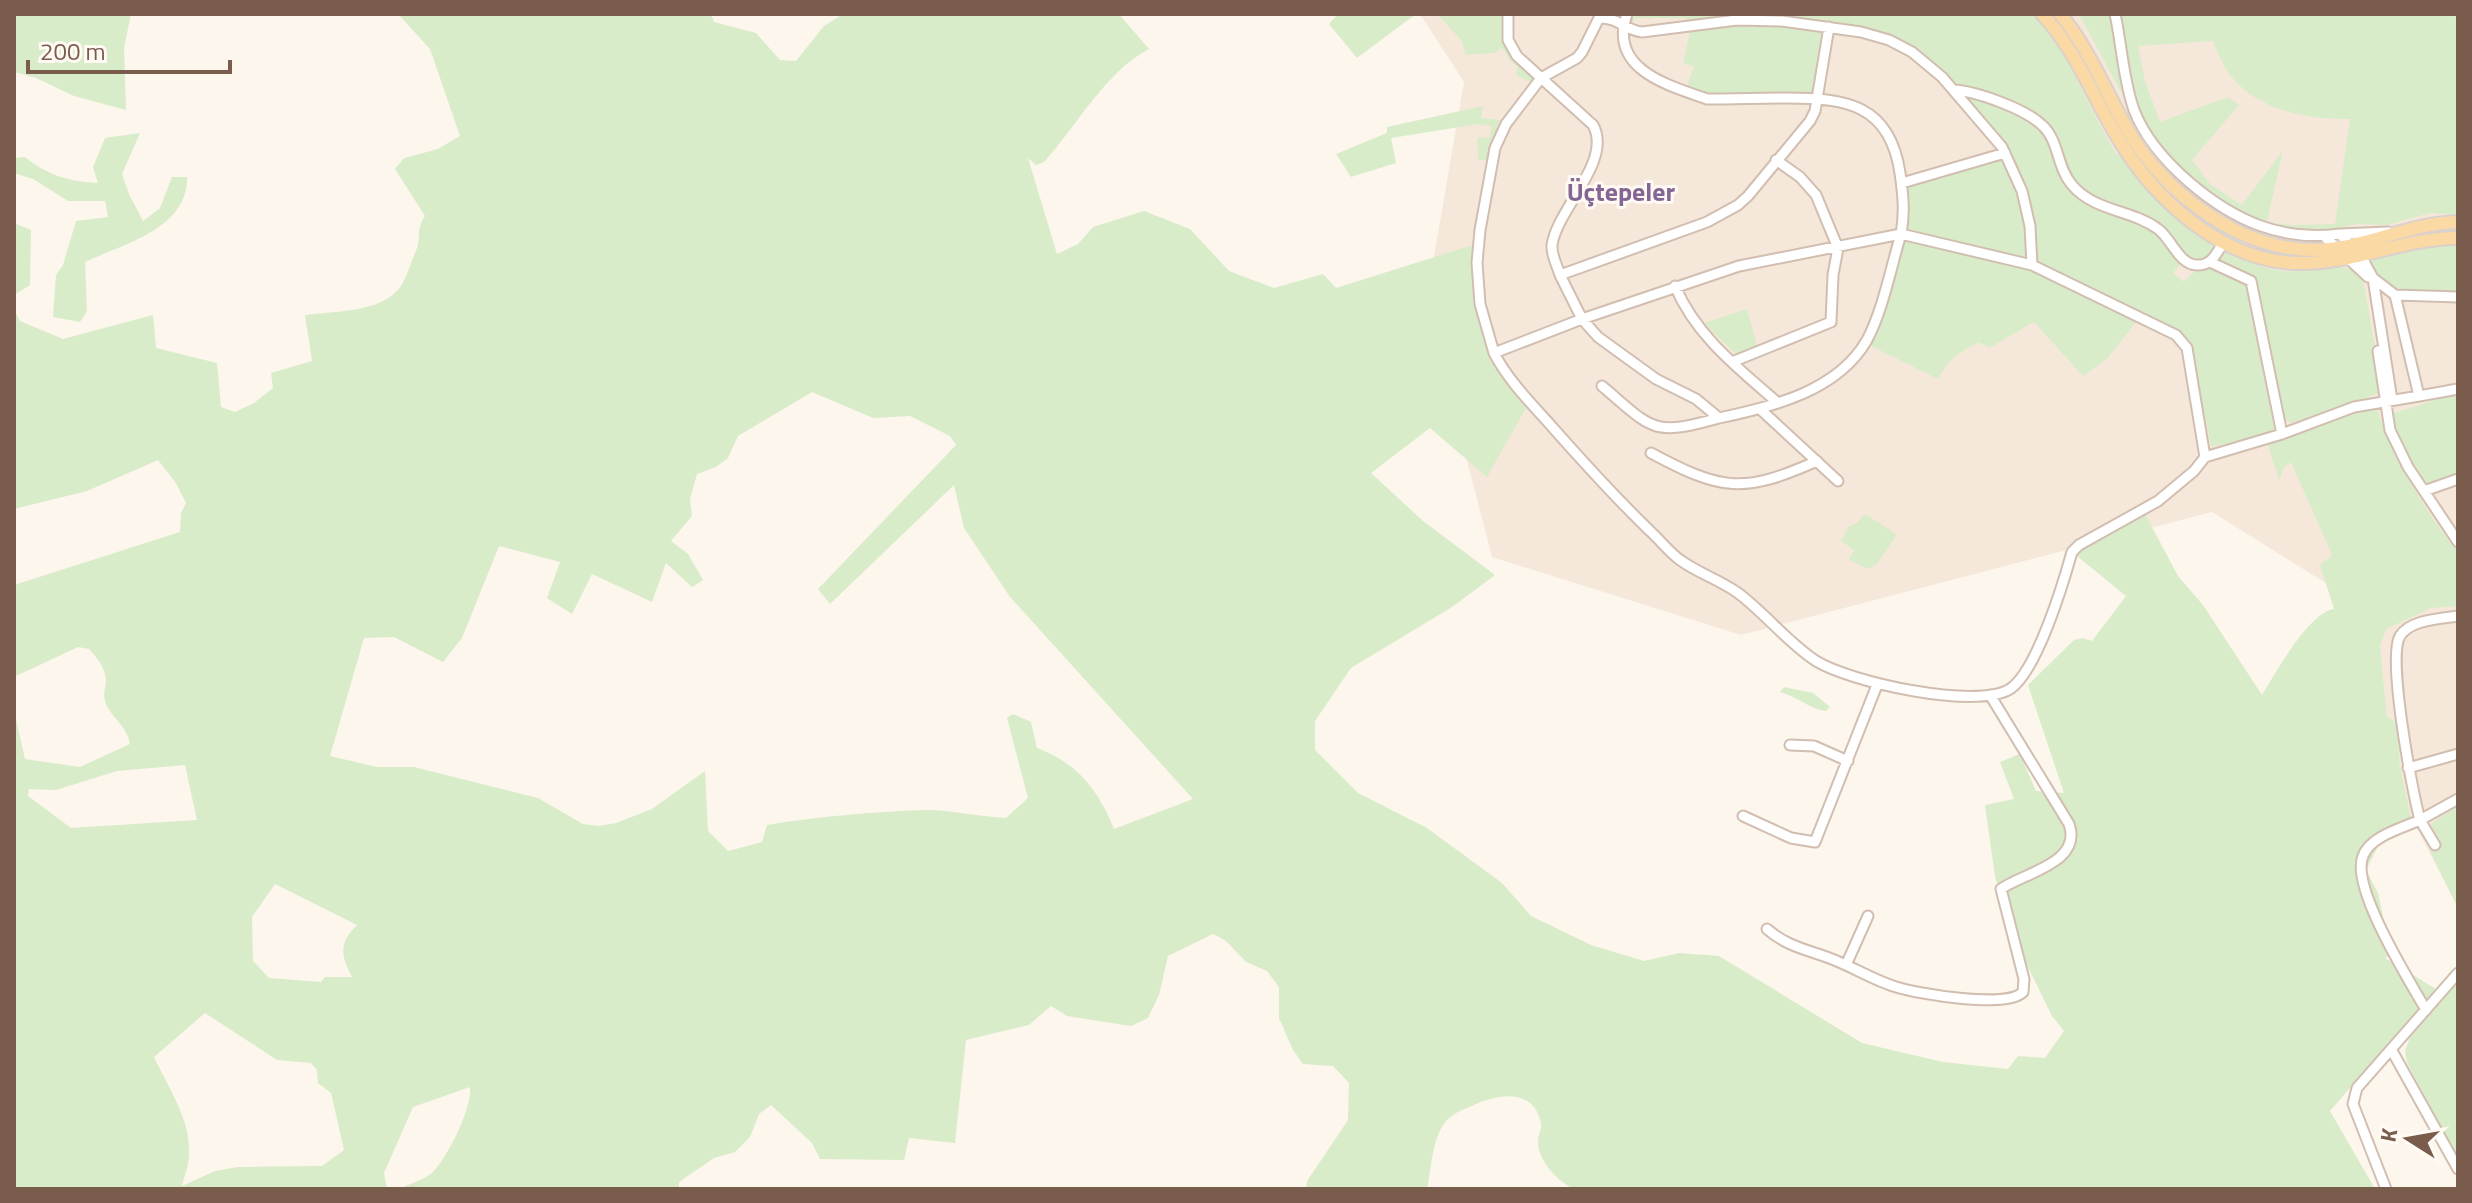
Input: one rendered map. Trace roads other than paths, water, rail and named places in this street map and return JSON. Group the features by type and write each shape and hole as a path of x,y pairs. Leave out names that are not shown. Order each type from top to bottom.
{"main road":[{"path":"2042,14 2074,57 2115,133 2138,166 2179,210 2223,243 2284,263 2314,263 2399,231 2458,222"},
{"path":"2060,14 2089,55 2140,148 2191,202 2228,227 2265,243 2349,252 2458,238"}],"street":[{"path":"1508,14 1507,32 1517,56 1597,132 1592,165 1552,244 1560,275 1582,319 1598,337 1656,379 1696,399 1719,418"},
{"path":"1602,386 1649,424 1659,428 1680,428 1760,409 1822,384 1840,370 1866,341 1901,234 1904,203 1897,152 1882,125 1861,107 1818,98 1707,99 1695,95 1644,72 1627,52 1623,43 1623,26 1627,14"},
{"path":"2115,14 2133,107 2151,141 2179,173 2215,203 2240,219 2276,232 2324,236 2399,231"},
{"path":"2032,265 2030,226 2022,191 2005,153 1984,124 1928,64 1901,45 1875,36 1782,21 1737,20 1642,32 1630,30 1609,17 1600,16 1577,58 1541,78 1506,124 1495,148 1477,263 1480,304 1494,353 1509,377 1610,493 1681,561 1739,594 1816,660 1877,685 1942,694 1990,695 2000,694 2012,687 2022,677 2039,645 2072,552 2079,545 2158,501 2194,471 2205,457 2282,434 2354,407 2458,389"},
{"path":"1560,275 1707,222 1748,196 1810,121 1818,98 1829,27"},
{"path":"1953,90 1978,93 2037,121 2050,135 2066,178 2074,188 2098,206 2149,223 2161,231 2191,264 2199,266 2210,262 2223,243"},
{"path":"1902,183 2005,153"},
{"path":"1732,362 1831,322 1833,275 1838,248 1821,205 1809,185 1776,160"},
{"path":"1494,353 1675,286 1766,259 1901,234 2032,265 2182,340 2187,348 2205,457"},
{"path":"2340,234 2369,279 2388,401"},
{"path":"2324,236 2349,252 2373,278 2395,295 2458,297"},
{"path":"2210,262 2251,281 2282,434"},
{"path":"2373,278 2388,401 2387,420 2395,441 2424,491 2458,542"},
{"path":"1675,286 1702,332 1778,403"},
{"path":"2395,295 2419,396"},
{"path":"1760,409 1838,481"},
{"path":"1651,453 1700,476 1741,486 1766,482 1817,461"},
{"path":"2424,491 2458,479"},
{"path":"2435,845 2420,820 2408,768 2396,655 2399,638 2413,625 2458,616"},
{"path":"1743,816 1791,838 1815,842 1877,685"},
{"path":"1767,929 1790,946 1846,965 1896,987 1970,999 2013,998 2023,992 2024,979 2001,889 2039,871 2060,856 2073,835 1990,695"},
{"path":"1790,745 1814,746 1848,761"},
{"path":"2408,768 2458,754"},
{"path":"2426,1010 2385,938 2363,883 2361,868 2363,856 2377,840 2458,799"},
{"path":"1846,965 1868,916"},
{"path":"2386,1189 2352,1099 2357,1088 2458,973"},
{"path":"2391,1049 2458,1169"}],"district":[{"name":"Üçtepeler","path":"1621,192"}]}
